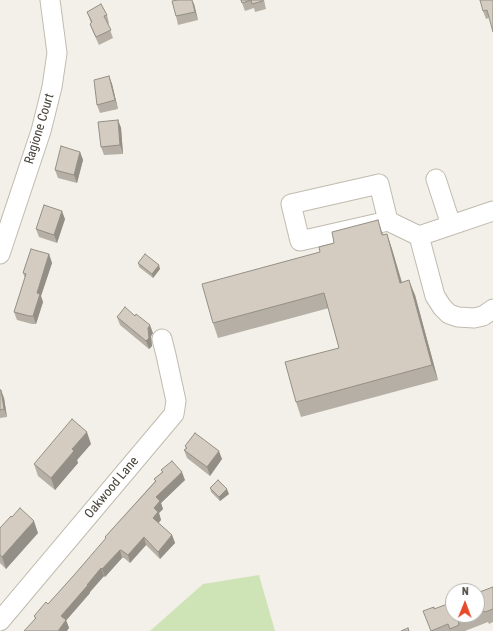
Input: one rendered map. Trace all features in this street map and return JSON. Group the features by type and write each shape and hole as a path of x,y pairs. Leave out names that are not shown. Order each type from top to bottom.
{"street":[{"name":"Ragione Court","path":"0,254 41,132 52,87 57,54 50,0"},
{"path":"436,179 451,225"},
{"path":"388,220 379,184 291,204 300,241 388,220 419,236 451,225 492,216"},
{"path":"419,236 435,296 442,307 449,314 467,318 483,316 493,309"},
{"name":"Oakwood Lane","path":"0,621 174,414 176,401 162,339"}],"green space":[{"path":"259,575 275,631 150,631 203,584"}],"building":[{"path":"192,0 195,12 176,16 172,1"},
{"path":"241,0 251,0 242,3"},
{"path":"251,0 263,0 263,1 252,4"},
{"path":"480,0 493,0 493,32 487,10 483,11"},
{"path":"101,4 107,15 104,16 111,30 96,37 90,24 92,22 87,12"},
{"path":"109,76 115,100 97,105 94,80"},
{"path":"118,120 120,145 101,147 98,122"},
{"path":"61,146 80,152 74,175 55,170"},
{"path":"44,205 62,211 54,235 36,229"},
{"path":"378,220 382,235 387,234 400,283 409,280 432,365 296,402 285,362 339,348 324,293 213,323 202,284 320,252 319,247 334,243 332,232"},
{"path":"31,249 49,254 37,293 40,294 33,316 29,316 14,312 26,274 23,273"},
{"path":"145,254 159,265 152,274 138,263"},
{"path":"125,307 135,316 136,314 150,325 148,328 149,338 146,341 117,317"},
{"path":"0,390 4,409 0,410"},
{"path":"72,419 87,432 72,449 74,451 51,478 34,464"},
{"path":"195,433 219,451 207,467 184,450 187,448 185,446"},
{"path":"172,461 182,472 156,497 160,501 154,508 158,512 153,518 172,535 158,552 144,537 128,555 120,550 102,569 101,568 61,616 66,620 58,631 24,631 36,618 34,616 46,602 48,604 75,574 106,538 105,537 156,481 154,479 163,472 161,470"},
{"path":"218,480 227,489 219,497 210,488"},
{"path":"20,508 34,521 2,557 0,555 0,528"},
{"path":"493,587 493,609 485,612 485,590"},
{"path":"445,605 445,623 459,623 459,625 450,629 448,624 431,631 423,611 434,607 434,609"},
{"path":"408,628 409,631 401,631"}]}
